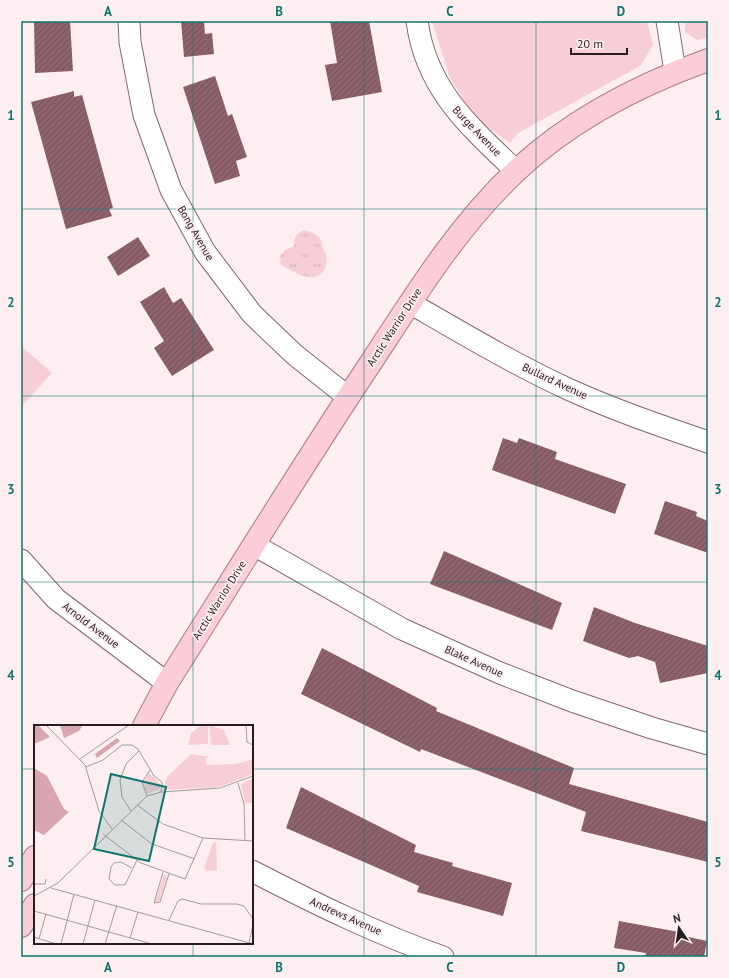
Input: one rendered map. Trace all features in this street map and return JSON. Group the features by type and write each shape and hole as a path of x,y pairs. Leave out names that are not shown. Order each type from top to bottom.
{"main road":[{"name":"Arctic Warrior Drive","path":"145,725 167,683 348,397 434,267 459,233 516,171 553,140 592,113 633,90 675,71 708,60"},
{"name":"Arctic Warrior Drive","path":"133,725 167,683"},
{"path":"21,880 34,859"},
{"path":"21,926 34,906"}],"street":[{"name":"Bong Avenue","path":"129,21 130,42 144,115 171,190 205,252 252,314 295,355 348,397"},
{"name":"Burge Avenue","path":"417,21 418,32 426,60 440,89 457,113 516,171"},
{"path":"667,21 675,71"},
{"name":"Bullard Avenue","path":"410,303 508,359 568,389 644,420 708,442"},
{"name":"Blake Avenue","path":"254,545 402,629 500,673 572,701 652,728 708,744"},
{"name":"Arnold Avenue","path":"21,560 56,599 167,683"},
{"name":"Andrews Avenue","path":"253,872 290,891 355,921 443,957"}],"green space":[{"path":"432,21 647,21 653,45 640,66 518,133 510,143 475,118 450,78"},
{"path":"685,21 708,21 708,38 697,40 685,32"},
{"path":"304,230 309,231 319,237 326,254 327,261 325,268 321,274 311,278 302,276 281,265 280,256 285,250 294,246 296,236"},
{"path":"21,346 52,373 21,407"}],"building":[{"path":"34,21 70,21 73,71 35,73"},
{"path":"181,21 204,21 205,34 212,33 214,54 184,57"},
{"path":"330,21 369,21 382,92 332,101 325,65 337,63"},
{"path":"215,76 228,116 232,114 247,157 236,161 240,176 215,184 183,87"},
{"path":"74,91 74,97 82,95 113,208 109,209 112,216 66,229 31,102"},
{"path":"138,237 150,256 118,276 107,257"},
{"path":"164,287 173,303 181,298 214,350 172,376 154,348 164,341 140,302"},
{"path":"503,438 517,443 519,438 557,452 555,459 626,484 615,514 492,470"},
{"path":"665,501 697,512 696,516 708,521 708,553 654,534"},
{"path":"444,551 562,603 552,630 430,584"},
{"path":"594,607 635,623 708,646 708,673 660,683 655,662 638,656 629,658 583,641"},
{"path":"322,648 437,708 436,711 574,768 569,784 708,822 708,862 581,831 586,812 421,749 420,752 301,694"},
{"path":"301,787 416,845 414,852 453,863 452,866 512,883 503,916 417,892 419,886 286,828"},
{"path":"619,921 679,932 679,935 707,941 704,957 645,957 646,953 614,948"}]}
